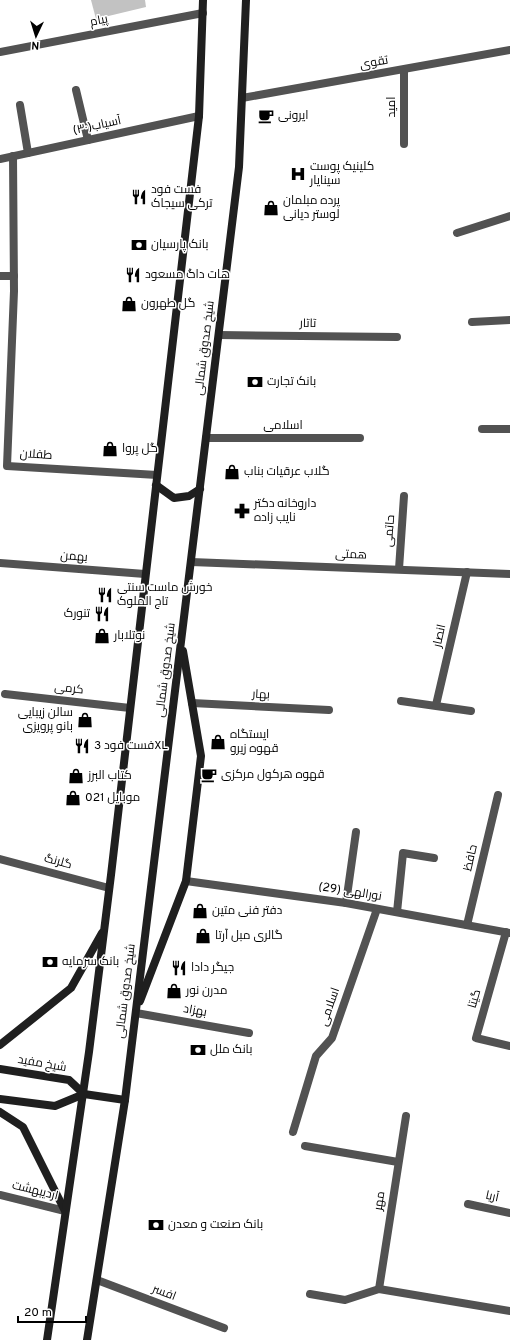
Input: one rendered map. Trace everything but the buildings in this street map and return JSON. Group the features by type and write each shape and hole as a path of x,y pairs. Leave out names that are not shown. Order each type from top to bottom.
{"main road":[{"path":"47,1340 65,1211 84,1094 199,116 203,0"},
{"name":"شیخ صدوق شمالی","path":"87,1340 125,1100 239,167 246,0"},
{"path":"156,485 174,498 189,496 200,489"},
{"path":"136,1013 186,881 201,756 181,642"},
{"path":"0,1044 71,988 104,928"},
{"name":"شیخ مفید","path":"0,1069 69,1080 84,1094"},
{"path":"0,1099 55,1106 84,1094 125,1100"},
{"path":"0,1112 23,1127 65,1211"}],"street":[{"name":"پیام","path":"0,52 203,13"},
{"name":"تقوی","path":"242,98 510,50"},
{"name":"امید","path":"404,70 404,144"},
{"path":"76,90 88,140"},
{"path":"20,105 28,153"},
{"name":"آسیاب(۳۰)","path":"0,159 199,116"},
{"name":"طفلان","path":"13,156 14,276 9,404 4,466 157,474"},
{"path":"457,233 510,216"},
{"path":"0,276 14,276"},
{"path":"472,322 510,320"},
{"name":"تاتار","path":"219,335 397,337"},
{"path":"0,403 9,404"},
{"path":"482,429 510,429"},
{"name":"اسلامی","path":"206,438 360,438"},
{"name":"حاتمی","path":"399,569 404,496"},
{"name":"همتی","path":"191,562 510,574"},
{"name":"بهمن","path":"0,564 145,574"},
{"name":"انصار","path":"436,705 467,572"},
{"name":"کرمی","path":"5,694 130,708"},
{"path":"400,701 471,711"},
{"name":"بهار","path":"192,703 329,710"},
{"name":"حافظ","path":"467,925 498,795"},
{"path":"346,903 356,832"},
{"path":"397,912 403,853 434,858"},
{"name":"گلرنگ","path":"0,858 109,888"},
{"name":"نورالهی (29)","path":"186,881 346,903 508,932"},
{"name":"اسلامی","path":"293,1132 316,1056 332,1038 377,909"},
{"name":"گیتا","path":"508,932 476,1038 510,1046"},
{"name":"بهزاد","path":"136,1013 249,1033"},
{"name":"مهر","path":"379,1288 406,1116"},
{"path":"305,1146 398,1162"},
{"name":"اردیبهشت","path":"0,1195 65,1211"},
{"name":"آریا","path":"468,1204 510,1213"},
{"name":"افسر","path":"97,1280 224,1328"},
{"path":"310,1294 344,1300 379,1288 510,1311"}],"place":[{"name":"ایرونی","path":"266,116"},
{"name":"کلینیک پوست سینایار","path":"298,174"},
{"name":"فست فود ترکی سیجاک","path":"139,197"},
{"name":"پرده مبلمان لوستر دیانی","path":"271,208"},
{"name":"بانک پارسیان","path":"139,245"},
{"name":"هات داگ مسعود","path":"133,275"},
{"name":"گل طهرون","path":"129,304"},
{"name":"بانک تجارت","path":"255,382"},
{"name":"گل پروا","path":"110,449"},
{"name":"گلاب عرقیات بناب","path":"232,472"},
{"name":"داروخانه دکتر نایب زاده","path":"242,511"},
{"name":"خورش ماست سنتی تاج الملوک","path":"105,595"},
{"name":"تنورک","path":"102,614"},
{"name":"نوتلابار","path":"102,636"},
{"name":"سالن زیبایی بانو پرویزی","path":"85,720"},
{"name":"ایستگاه قهوه زیرو","path":"218,742"},
{"name":"فست فود 3XL","path":"82,746"},
{"name":"قهوه هرکول مرکزی","path":"209,775"},
{"name":"کتاب البرز","path":"76,776"},
{"name":"موبایل 021","path":"73,798"},
{"name":"دفتر فنی متین","path":"200,911"},
{"name":"گالری مبل آرتا","path":"203,936"},
{"name":"بانک سرمایه","path":"50,962"},
{"name":"جیگر دادا","path":"179,968"},
{"name":"مدرن نور","path":"174,991"},
{"name":"بانک ملل","path":"198,1050"},
{"name":"بانک صنعت و معدن","path":"156,1225"}]}
